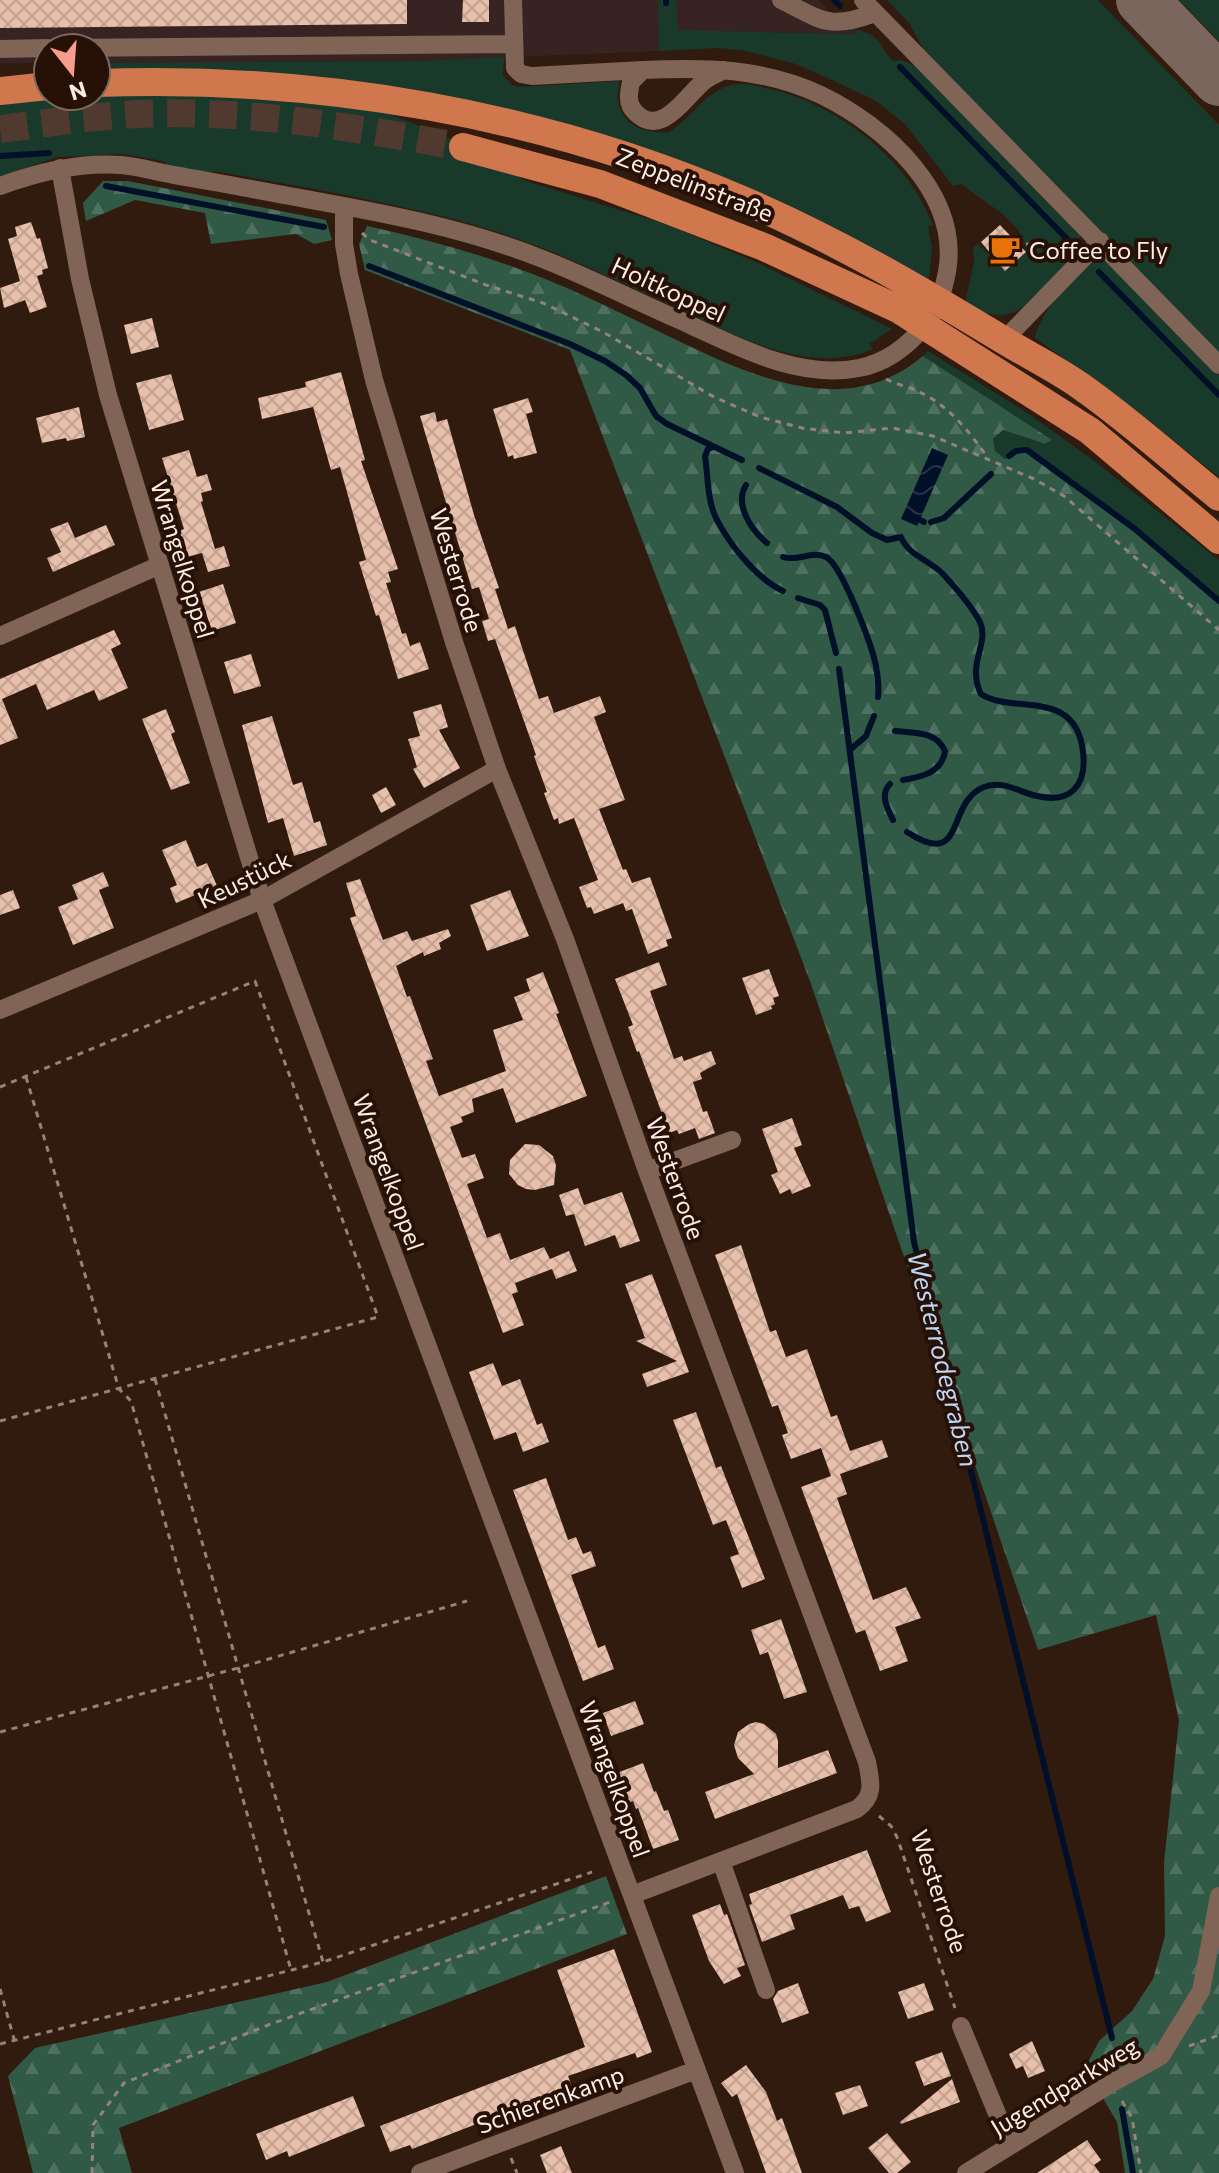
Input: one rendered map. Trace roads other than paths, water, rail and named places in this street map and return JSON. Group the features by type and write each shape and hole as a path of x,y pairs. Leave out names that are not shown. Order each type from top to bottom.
{"highway":[{"name":"Zeppelinstraße","path":"112,83 234,83 335,90 455,111 559,136 655,166 769,211 896,275 1079,386 1219,497"},
{"path":"0,91 32,88"},
{"name":"Zeppelinstraße","path":"463,147 600,184 764,247 898,309 1090,431 1219,540"}],"street":[{"path":"112,48 514,44 513,0"},
{"path":"781,0 826,22 848,23 869,6 1219,365"},
{"name":"Holtkoppel","path":"0,186 60,168 121,165 344,212 406,218 483,238 538,257 741,348 807,369 855,369 880,362 900,349 936,311 950,250 944,219 928,186 902,154 848,110 801,86 759,74 724,70 521,74 515,68 514,44"},
{"path":"0,49 32,48"},
{"path":"643,70 631,82 629,103 635,113 659,120 671,115 703,82 724,70"},
{"name":"Wrangelkoppel","path":"60,168 90,327 262,900 735,2173"},
{"name":"Westerrode","path":"344,212 349,274 374,380 454,642 497,769 565,939 647,1171 867,1762 872,1785 867,1801 846,1814 721,1861"},
{"path":"1004,340 1100,241"},
{"path":"0,636 160,565"},
{"name":"Keustück","path":"0,1010 262,900 497,769"},
{"path":"647,1171 732,1140"},
{"path":"632,1895 721,1861 766,1990"},
{"name":"Jugendparkweg","path":"966,2173 1161,2056 1201,1991 1219,1896"},
{"path":"961,2026 1010,2145"},
{"name":"Schierenkamp","path":"420,2173 696,2070"}],"water":[{"path":"932,448 948,455 917,526 901,519"}],"waterway":[{"path":"834,0 840,6"},
{"path":"900,67 1069,241"},
{"path":"0,156 49,153"},
{"path":"106,186 324,227"},
{"path":"369,266 570,344 605,361 640,388 656,416 667,424 742,460"},
{"path":"1099,272 1219,395"},
{"name":"Westerrodegraben","path":"713,447 708,449 705,456 709,495 716,518 745,560 763,578 783,591"},
{"path":"1009,456 1016,451 1027,450 1135,529 1219,601"},
{"path":"759,468 837,507 872,533 887,540 901,537"},
{"path":"931,522 944,518 991,474"},
{"path":"746,485 743,508 755,531 767,543"},
{"path":"920,520 924,522"},
{"path":"901,537 914,553 942,573 980,622 982,638 976,673 981,694 994,700 1041,706 1069,718 1078,732 1084,764 1079,783 1068,794 1059,797 1049,798 1005,786 984,787 972,795 947,839 939,844 926,842 907,832"},
{"path":"783,557 821,555 833,563 856,607 869,642 877,670 878,697"},
{"name":"Westerrodegraben","path":"798,598 820,605 825,610 836,653"},
{"name":"Westerrodegraben","path":"839,669 914,1242 1112,2038"},
{"path":"851,749 866,736 874,716"},
{"path":"895,731 930,736 945,751 935,769 903,780"},
{"path":"890,784 885,797 893,820"},
{"path":"1122,2109 1133,2173"}],"tunnel":[{"path":"0,129 122,115 208,114 293,120 463,147"}],"place":[{"name":"Coffee to Fly","path":"1005,249"}]}
